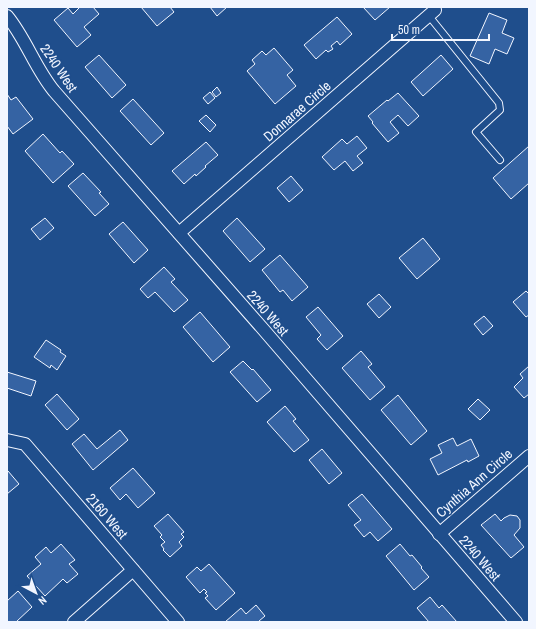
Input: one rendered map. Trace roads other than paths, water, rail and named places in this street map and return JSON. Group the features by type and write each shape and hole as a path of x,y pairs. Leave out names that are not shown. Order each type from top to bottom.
{"street":[{"name":"Donnarae Circle","path":"178,233 432,13"},
{"name":"2240 West","path":"7,16 48,84 516,622"},
{"name":"2160 West","path":"7,440 25,444 178,622"},
{"name":"Cynthia Ann Circle","path":"439,534 529,456"},
{"path":"74,622 133,570"}],"lane":[{"path":"432,13 499,103 500,110 476,132 500,160"}]}
